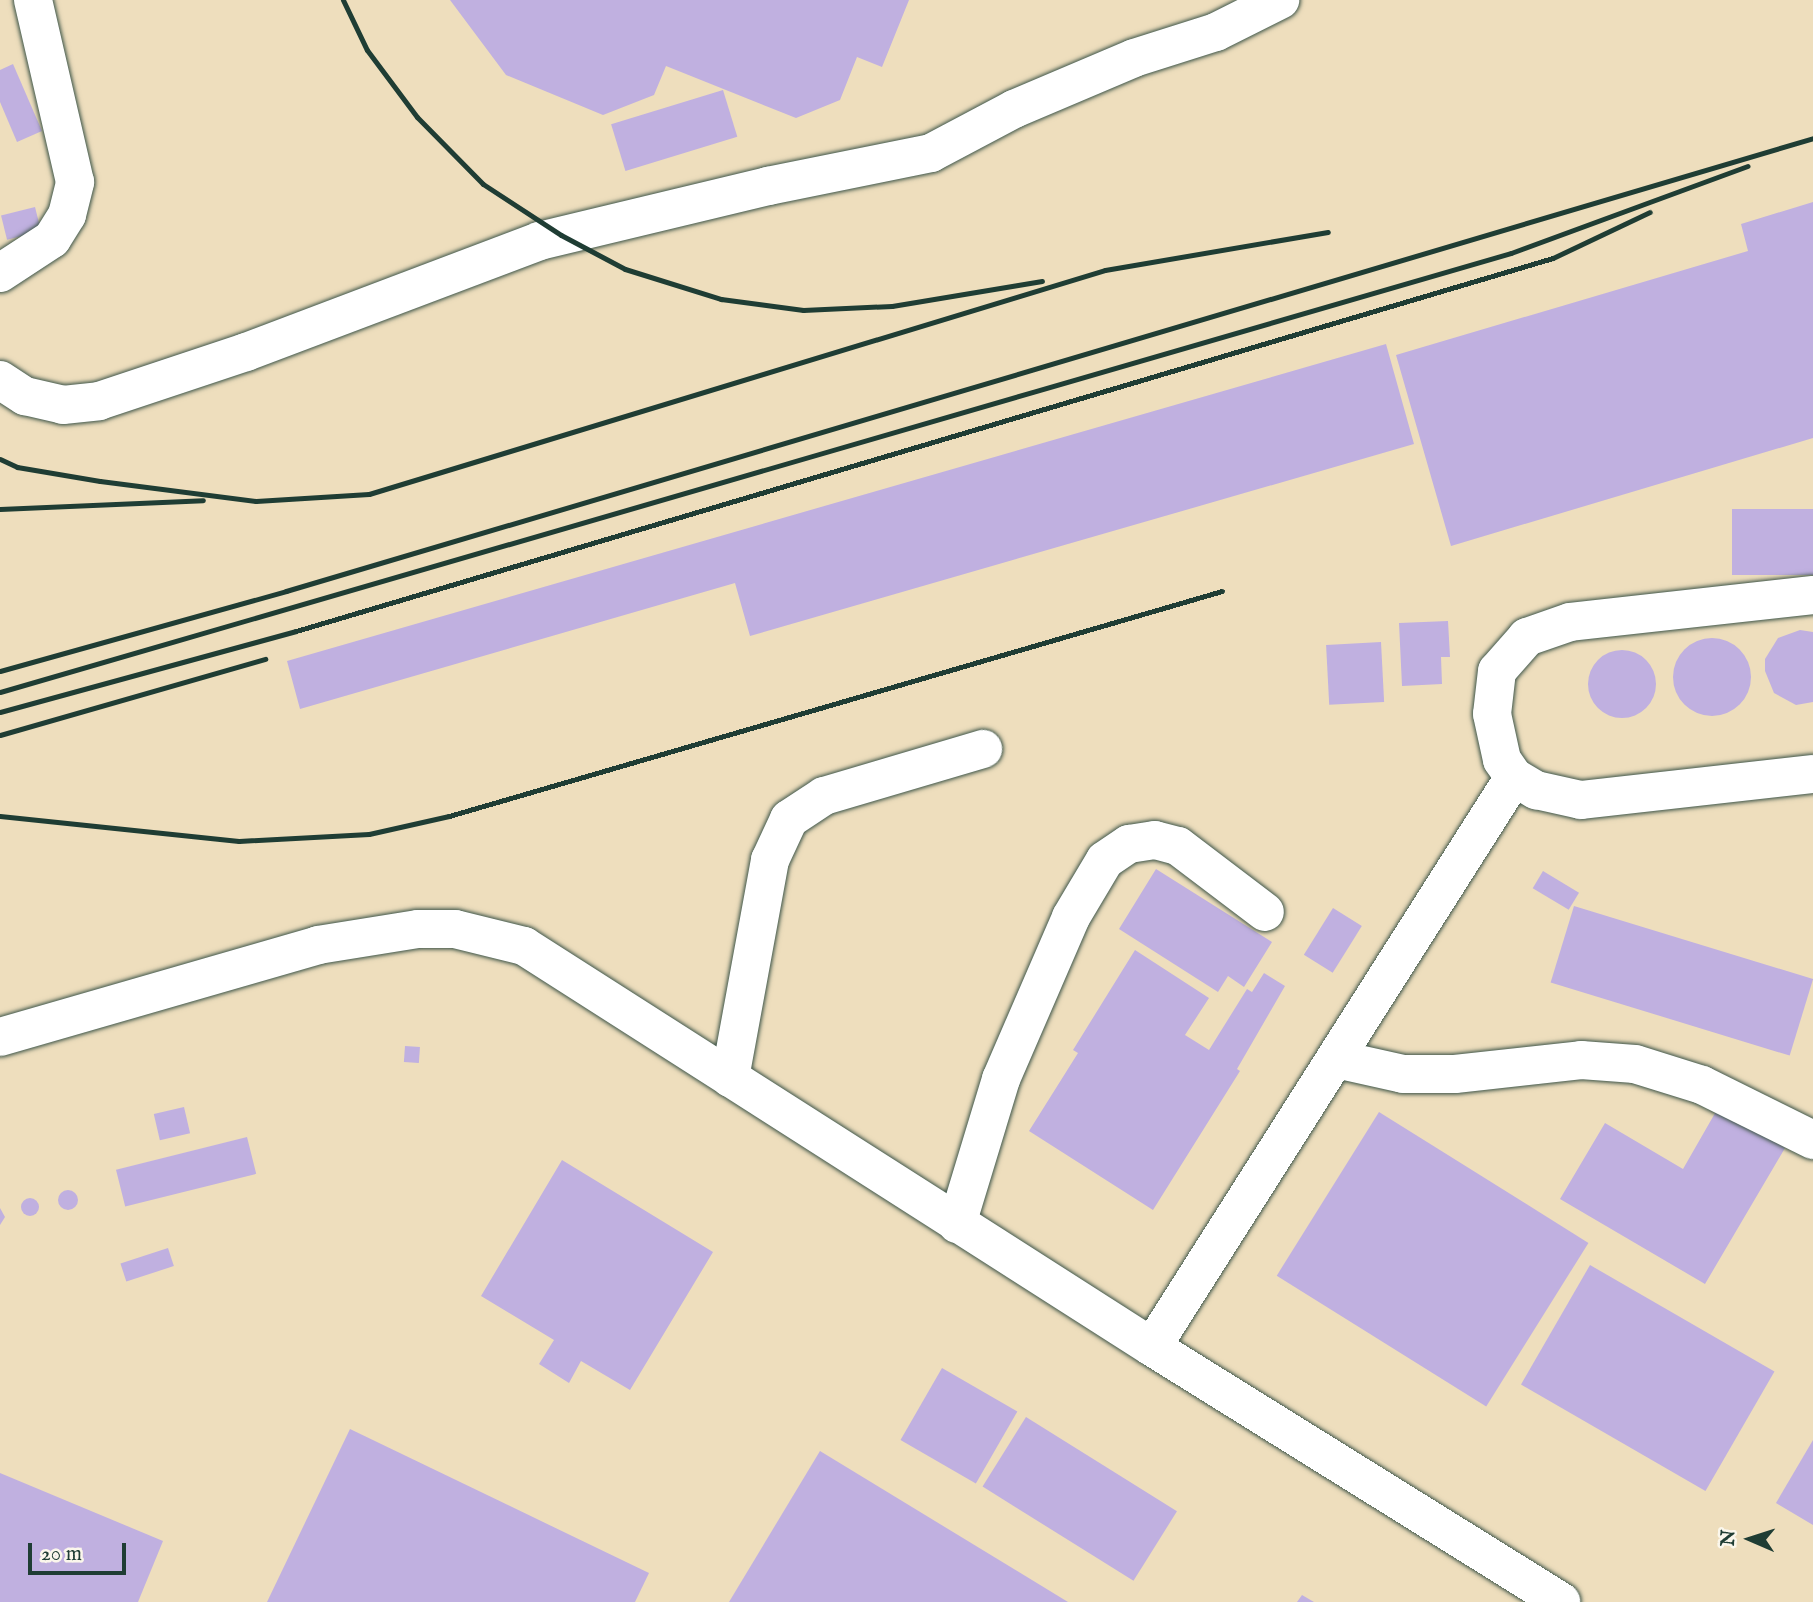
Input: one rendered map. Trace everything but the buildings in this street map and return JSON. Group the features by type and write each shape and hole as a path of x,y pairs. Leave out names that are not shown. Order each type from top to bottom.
{"street":[{"path":"0,273 52,239 66,215 75,181 33,0"},
{"path":"0,380 25,396 63,405 99,401 246,352 540,241 768,186 931,153 1014,109 1134,58 1216,32 1280,0"},
{"path":"1813,595 1570,622 1527,637 1497,671 1492,714 1502,760 1514,778 1536,790 1581,800 1813,774"},
{"path":"730,1078 770,860 789,819 824,796 983,749"},
{"path":"1152,1347 1514,778"},
{"path":"957,1224 1001,1079 1071,917 1105,860 1129,844 1155,840 1178,846 1265,912"},
{"path":"0,1037 318,945 418,929 455,929 524,946 957,1224 1561,1602"},
{"path":"1336,1059 1403,1074 1455,1074 1581,1060 1635,1064 1702,1085 1813,1140"}],"railway":[{"path":"343,0 367,50 417,117 483,184 561,235 625,269 721,299 803,310 892,306 1042,281"},
{"path":"0,671 286,591 1813,138"},
{"path":"0,692 1511,253 1747,166"},
{"path":"0,712 296,631 1553,258 1650,212"},
{"path":"0,459 17,467 100,481 256,501 369,494 1105,270 1328,232"},
{"path":"0,509 203,500"},
{"path":"0,816 239,841 369,834 449,816 1222,591"},
{"path":"0,735 265,659"}]}
